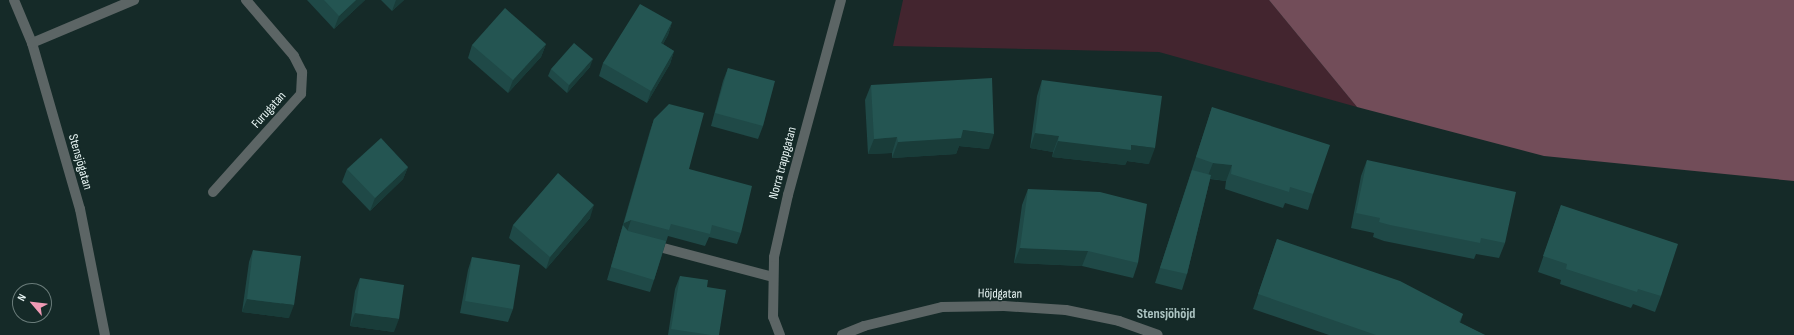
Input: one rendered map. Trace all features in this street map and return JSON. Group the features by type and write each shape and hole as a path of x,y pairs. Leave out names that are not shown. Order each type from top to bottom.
{"street":[{"name":"Stensjögatan","path":"14,0 32,43 80,209 105,335"},
{"path":"32,43 134,0"},
{"name":"Furugatan","path":"213,192 301,94 302,72 294,56 246,0"},
{"name":"Norra trappgatan","path":"780,335 773,317 774,257 779,231 840,0"},
{"path":"640,242 773,277"},
{"name":"Höjdgatan","path":"842,335 864,326 942,307 1004,306 1066,310 1119,321 1158,335"}],"shaded area":[{"path":"903,0 1269,0 1357,107 1159,52 893,46"},
{"path":"1269,0 1794,0 1794,181 1544,156 1357,107"}],"building":[{"path":"324,0 356,0 339,16"},
{"path":"640,4 672,22 661,43 674,51 651,91 603,63"},
{"path":"505,8 546,44 513,80 472,45"},
{"path":"574,43 593,59 569,85 551,69"},
{"path":"728,68 775,81 763,126 715,113"},
{"path":"992,78 994,134 963,130 961,138 898,142 897,137 874,139 871,85"},
{"path":"1042,80 1162,96 1155,148 1131,145 1131,150 1058,141 1059,136 1035,133"},
{"path":"669,104 704,113 689,169 752,186 741,233 712,225 710,234 671,224 669,230 631,220 624,223 654,119"},
{"path":"1212,107 1330,145 1313,194 1290,187 1289,192 1231,174 1232,165 1213,163 1196,157"},
{"path":"381,138 408,167 375,198 347,169"},
{"path":"1367,160 1516,192 1505,243 1481,238 1480,243 1390,225 1379,222 1380,218 1356,213"},
{"path":"1192,170 1211,175 1187,274 1160,268"},
{"path":"558,173 594,205 550,257 513,225"},
{"path":"1028,189 1100,192 1147,204 1138,263 1088,251 1020,248"},
{"path":"1561,205 1678,244 1661,296 1638,289 1637,292 1566,269 1567,264 1543,256"},
{"path":"623,225 628,231 666,241 654,280 611,267"},
{"path":"1277,239 1400,281 1463,314 1459,322 1485,335 1376,335 1258,294"},
{"path":"253,250 301,256 294,305 247,299"},
{"path":"472,257 520,265 513,309 465,301"},
{"path":"680,276 708,280 707,287 726,290 719,335 671,329"},
{"path":"360,278 404,285 399,319 355,313"}],"district":[{"name":"Stensjöhöjd","path":"1166,314"}]}
